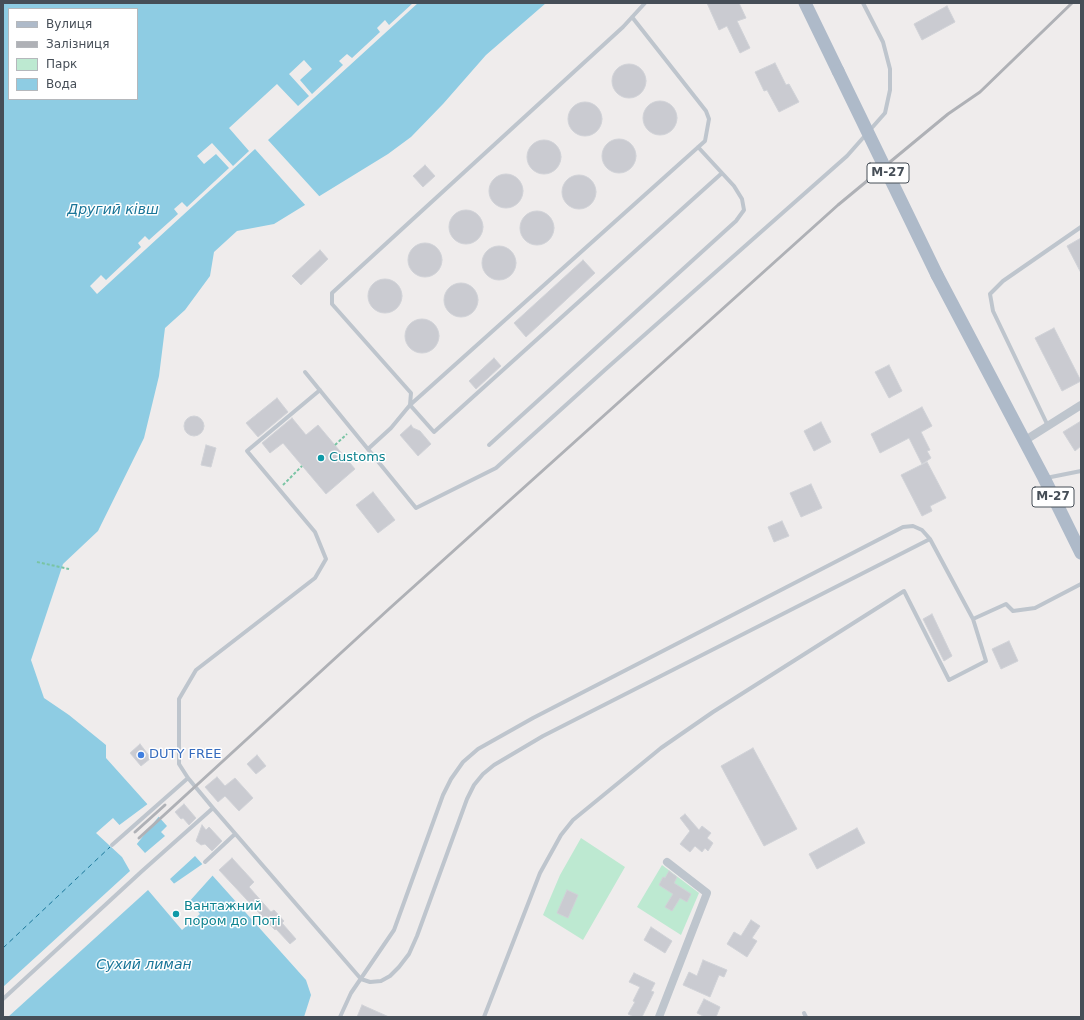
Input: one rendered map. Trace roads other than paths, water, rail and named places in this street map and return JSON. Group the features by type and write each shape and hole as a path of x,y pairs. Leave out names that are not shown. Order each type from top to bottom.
{"main road":[{"name":"М-27","path":"805,3 937,275 1044,478 1081,553"}],"street":[{"path":"1024,440 1081,405"},
{"path":"659,1017 707,893 667,862"}],"lane":[{"path":"645,3 612,37 332,293 332,304 411,393 410,405 434,432 722,173"},
{"path":"305,372 416,508 496,468 847,156 885,113 890,90 890,69 883,42 863,3"},
{"path":"368,449 391,428 410,405 705,140 709,119 706,111 632,17"},
{"path":"489,445 736,221 744,210 742,199 734,186 698,147"},
{"path":"1048,426 993,311 990,294 1003,281 1081,227"},
{"path":"320,390 247,451 315,532 326,559 315,578 196,670 179,699 179,764 188,778 212,808 361,979 370,982 381,981 390,976 409,954 467,799 474,785 482,774 494,765 543,736 930,539"},
{"path":"1044,478 1081,471"},
{"path":"340,1017 351,993 394,930 443,794 463,762 478,749 533,718 903,527 913,526 922,530 930,539 973,619 986,661 950,680 904,591 713,712 660,748 573,820 561,835 540,873 484,1017"},
{"path":"973,619 1006,604 1013,611 1035,608 1081,584"},
{"path":"112,845 188,778"},
{"path":"3,999 212,808"},
{"path":"205,862 235,834"}],"water":[{"name":"Другий ківш","path":"3,3 546,3 486,55 443,104 411,137 388,154 274,224 237,231 214,252 210,276 185,310 165,328 159,376 144,438 98,531 63,564 31,660 44,698 69,715 106,745 106,758 167,826 161,832 165,836 145,853 113,818 96,833 122,857 130,871 3,987"},
{"name":"Сухий лиман","path":"195,856 306,980 311,995 304,1017 8,1017 148,890 182,930 200,914 170,879"}],"railway":[{"path":"139,838 390,608 838,205 948,114 980,92 1072,3"},
{"path":"135,832 165,805"}],"place":[{"name":"Customs","path":"321,458"},
{"name":"DUTY FREE","path":"141,755"},
{"name":"Вантажний пором до Поті","path":"176,914"}]}
